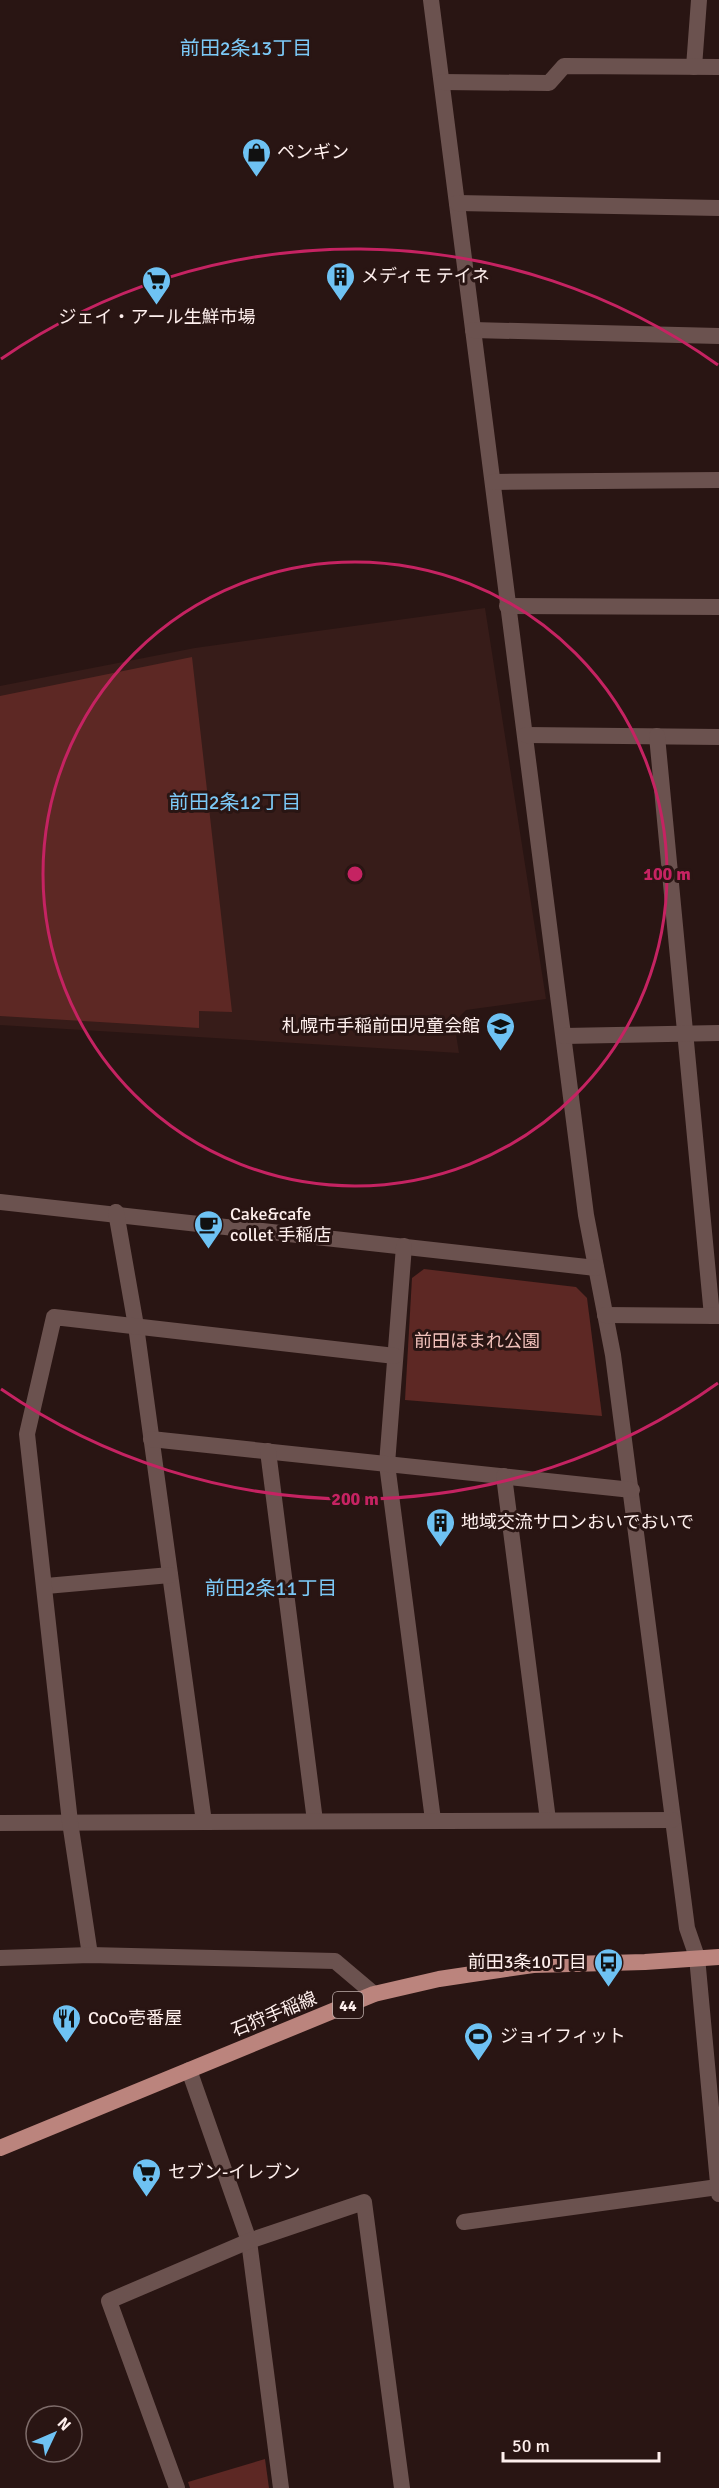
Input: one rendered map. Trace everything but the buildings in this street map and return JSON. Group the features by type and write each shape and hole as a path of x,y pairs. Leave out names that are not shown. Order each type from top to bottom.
{"main road":[{"name":"石狩手稲線","path":"0,2148 374,1994 439,1979 533,1965 645,1962 719,1956"}],"street":[{"path":"431,0 586,1215 605,1315 632,1490 687,1928 697,1956 719,2194"},
{"path":"694,67 699,0"},
{"path":"442,82 549,83 564,66 719,67"},
{"path":"457,203 719,208"},
{"path":"473,330 719,336"},
{"path":"493,482 719,480"},
{"path":"507,606 719,607"},
{"path":"526,735 719,737"},
{"path":"605,1315 716,1316 685,1033 657,736"},
{"path":"564,1036 719,1033"},
{"path":"0,1202 116,1212 596,1268"},
{"path":"116,1212 136,1326 204,1822"},
{"path":"405,1246 387,1464 433,1820"},
{"path":"90,1954 70,1822 46,1586 27,1434 54,1317 395,1356"},
{"path":"151,1439 632,1490"},
{"path":"268,1451 315,1821"},
{"path":"504,1476 548,1820"},
{"path":"46,1586 170,1575"},
{"path":"0,1823 672,1820"},
{"path":"0,1958 90,1954 335,1960 374,1994"},
{"path":"189,2070 249,2241 281,2488"},
{"path":"464,2222 718,2187"},
{"path":"177,2488 109,2301 249,2241 364,2202 402,2488"}],"shaded area":[{"path":"485,608 546,999 466,1010 454,1022 459,1053 0,1025 0,686 195,648"}],"green space":[{"path":"192,657 232,1012 199,1011 199,1028 0,1016 0,696"},
{"name":"前田ほまれ公園","path":"424,1269 576,1287 587,1298 602,1416 405,1400 412,1278"},
{"path":"265,2459 269,2488 190,2488 188,2482"}],"place":[{"name":"ペンギン","path":"256,178"},
{"name":"メディモ テイネ","path":"340,302"},
{"name":"ジェイ・アール生鮮市場","path":"157,306"},
{"name":"札幌市手稲前田児童会館","path":"501,1052"},
{"name":"Cake&cafe collet 手稲店","path":"209,1250"},
{"name":"地域交流サロンおいでおいで","path":"440,1548"},
{"name":"前田3条10丁目","path":"608,1988"},
{"name":"CoCo壱番屋","path":"67,2044"},
{"name":"ジョイフィット","path":"479,2062"},
{"name":"セブン-イレブン","path":"147,2198"}],"district":[{"name":"前田2条13丁目","path":"246,48"},
{"name":"前田2条12丁目","path":"235,802"},
{"name":"前田2条11丁目","path":"271,1588"}]}
